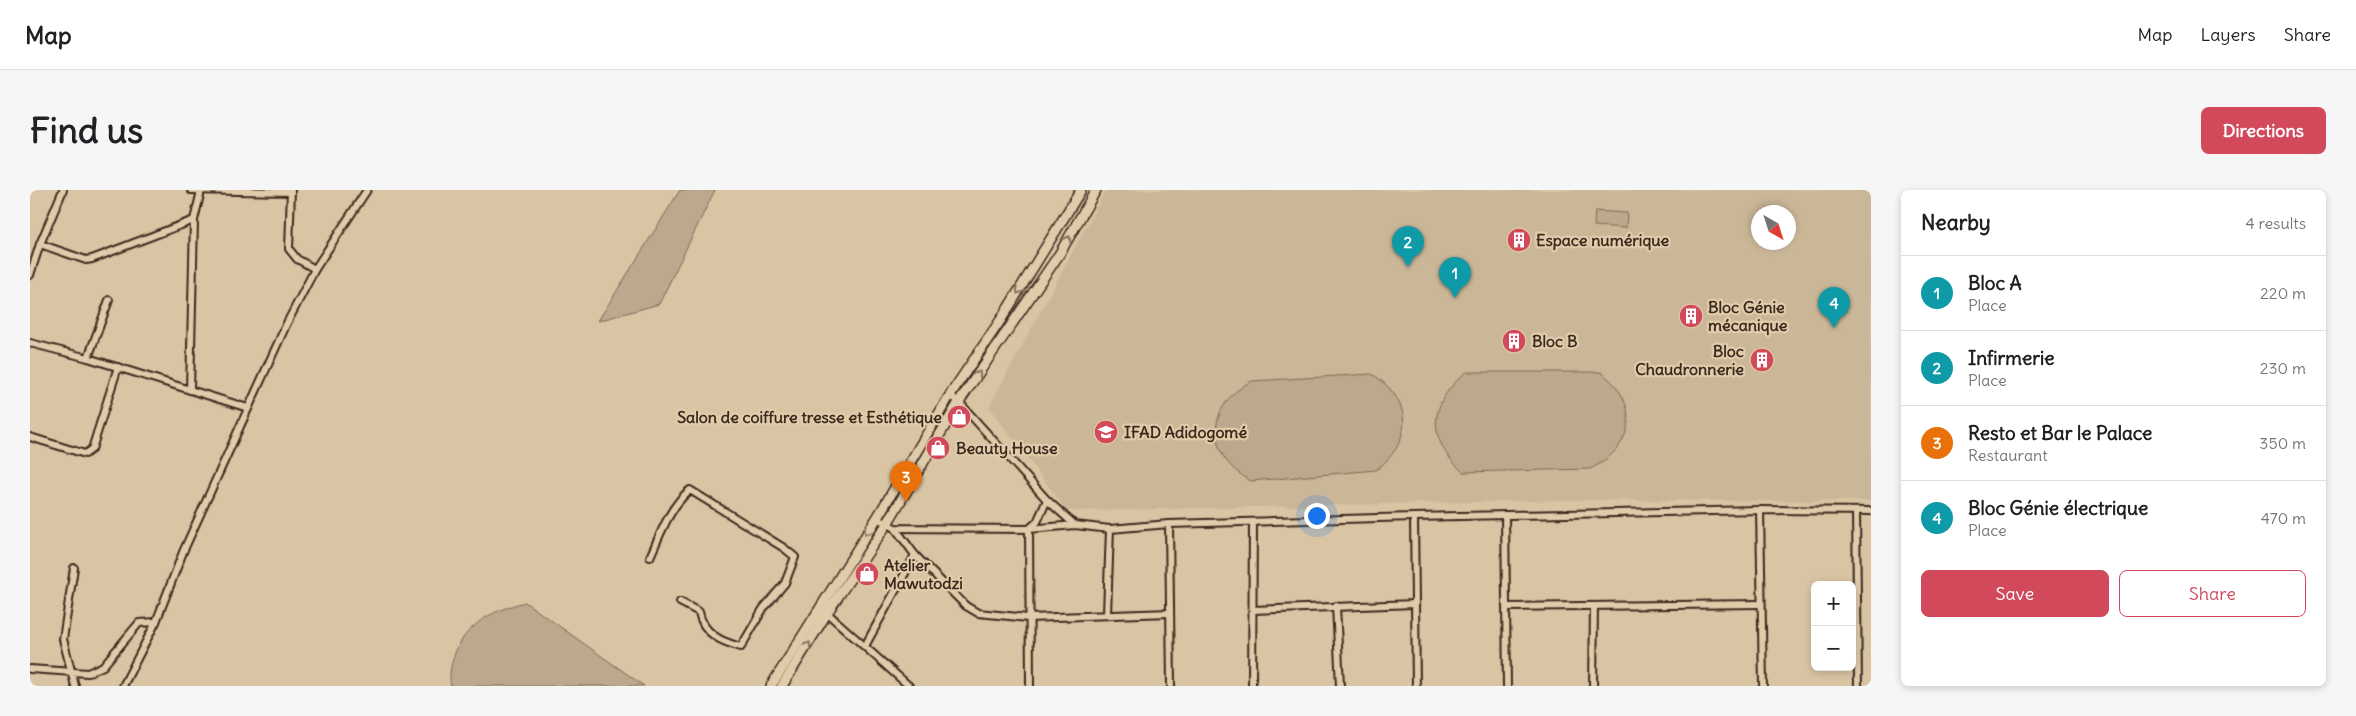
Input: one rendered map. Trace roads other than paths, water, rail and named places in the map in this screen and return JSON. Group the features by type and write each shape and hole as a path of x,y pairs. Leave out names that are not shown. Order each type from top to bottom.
{"main road":[{"path":"771,686 877,518 950,395 1033,269 1081,190"},
{"path":"782,686 827,613 891,526 959,402 1060,253 1096,190"}],"street":[{"path":"30,275 40,244 64,190"},
{"path":"192,190 201,192 291,191 289,249 297,259 315,269"},
{"path":"123,686 156,622 183,552 248,408 315,269 367,190"},
{"path":"190,390 194,220 201,192"},
{"path":"40,244 89,260 194,220"},
{"path":"88,358 109,300"},
{"path":"30,343 88,358 248,408"},
{"path":"30,437 86,454 89,452 92,449 118,367"},
{"path":"950,395 959,402 1047,500 1074,525"},
{"path":"650,557 668,519 684,495 690,490 784,548 795,557 785,583 763,609 741,647 725,642 708,632 700,621 699,612 680,602"},
{"path":"1030,686 1028,618 1029,529 1037,522 1047,500"},
{"path":"891,526 1029,529 1074,525 1110,530 1169,524 1414,516 1760,510 1871,511"},
{"path":"1760,510 1763,686"},
{"path":"1856,512 1858,686"},
{"path":"1505,515 1507,686"},
{"path":"1414,516 1416,686"},
{"path":"877,518 891,526 915,554 972,610 1028,618 1170,613"},
{"path":"1252,522 1252,686"},
{"path":"1169,524 1171,686"},
{"path":"1107,614 1110,530"},
{"path":"866,646 915,554"},
{"path":"74,568 62,639 76,686"},
{"path":"1253,610 1415,604"},
{"path":"1506,608 1761,604"},
{"path":"1336,606 1340,686"},
{"path":"1593,686 1594,606"},
{"path":"827,613 909,686"},
{"path":"30,669 70,670 88,673 103,666 139,624 156,622"}],"place":[{"name":"Espace numérique","path":"1519,240"},
{"name":"Infirmerie","path":"1408,267"},
{"name":"Bloc A","path":"1455,298"},
{"name":"Bloc Génie mécanique","path":"1691,316"},
{"name":"Bloc Génie électrique","path":"1834,328"},
{"name":"Bloc B","path":"1514,341"},
{"name":"Bloc Chaudronnerie","path":"1762,360"},
{"name":"Salon de coiffure tresse et Esthétique","path":"959,417"},
{"name":"IFAD Adidogomé","path":"1106,432"},
{"name":"Beauty House","path":"938,448"},
{"name":"Resto et Bar le Palace","path":"906,502"},
{"name":"Atelier Mawutodzi","path":"867,574"}]}
